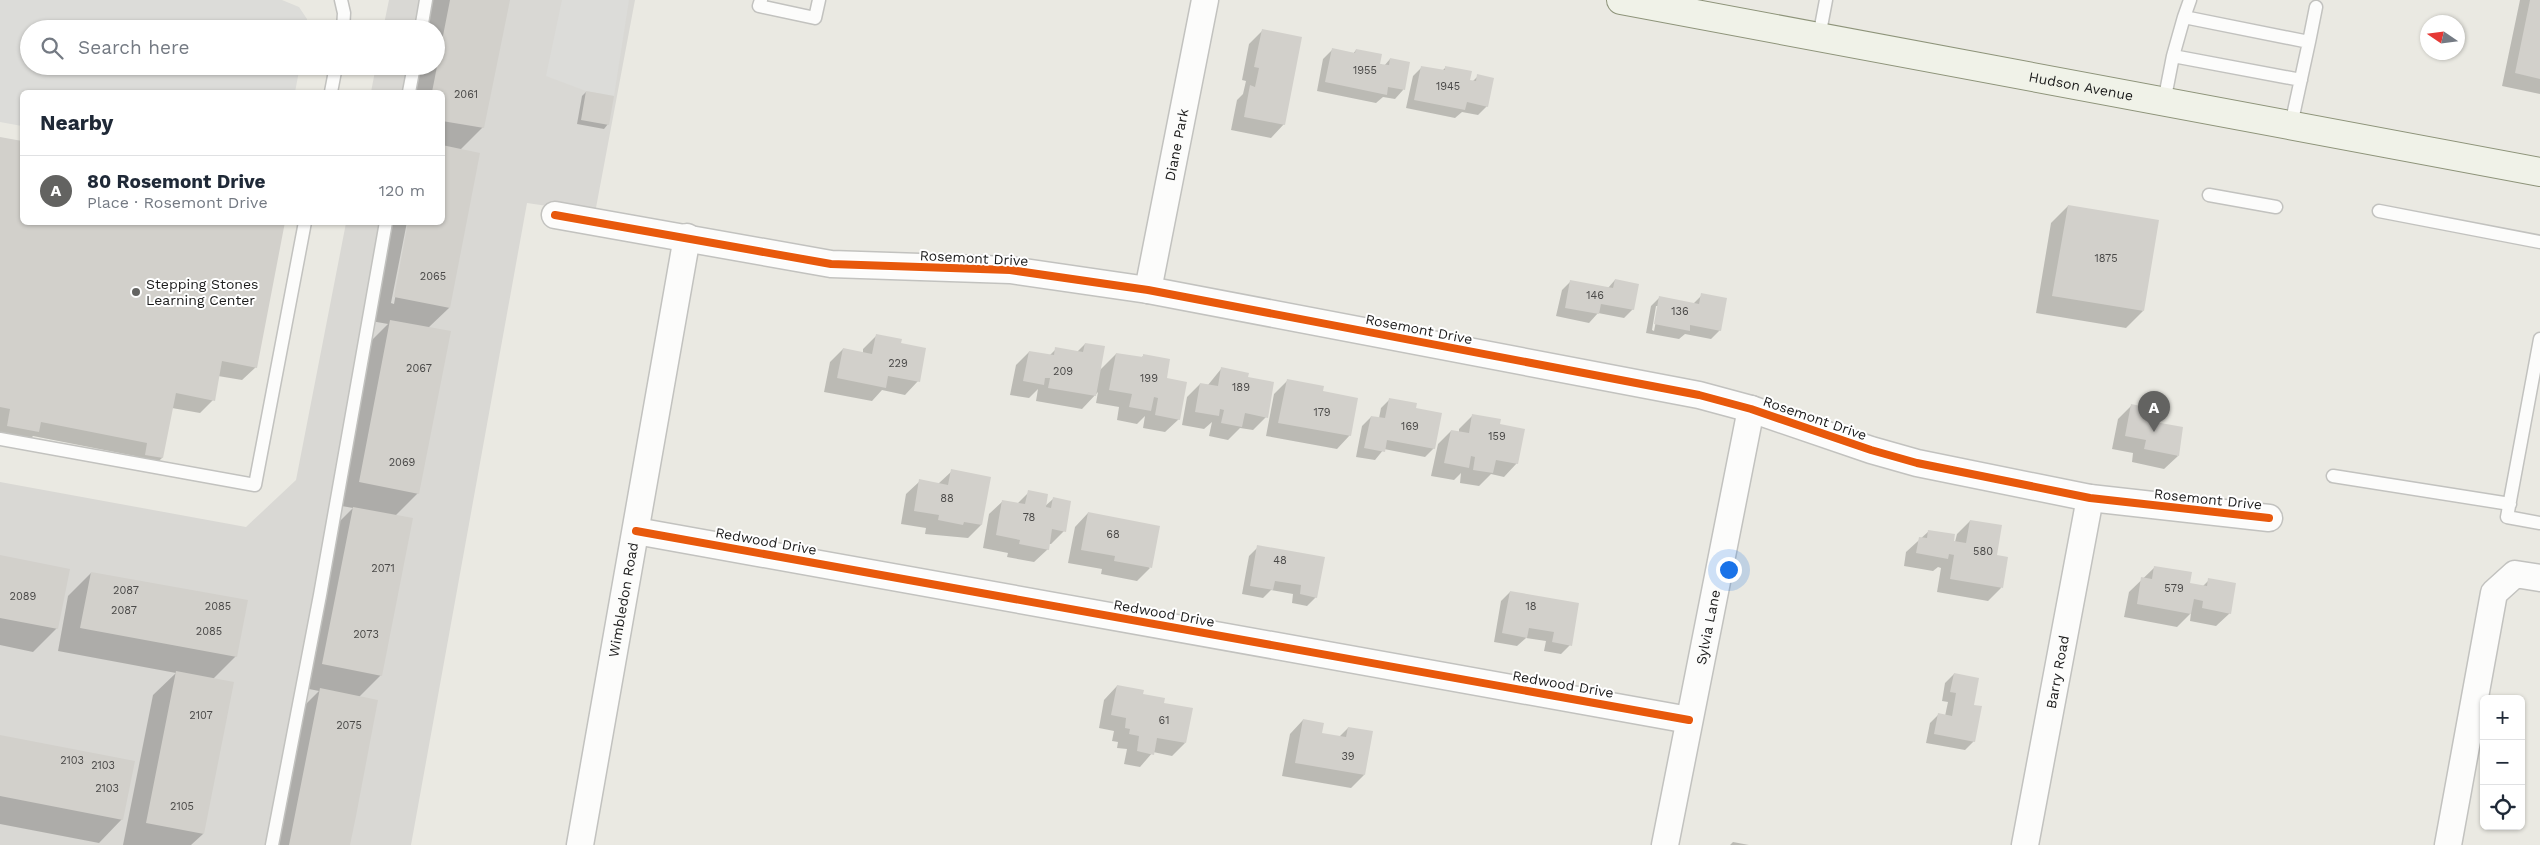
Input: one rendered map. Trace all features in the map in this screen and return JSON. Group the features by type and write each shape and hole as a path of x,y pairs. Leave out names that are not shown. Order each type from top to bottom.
{"main road":[{"name":"Hudson Avenue","path":"1621,0 1682,6 1819,37 2540,172"}],"street":[{"name":"Diane Park","path":"1148,290 1204,0"},
{"name":"Rosemont Drive","path":"555,215 830,264 1010,270 1148,290 1699,395 1751,409 1871,450 1917,463 2090,498 2269,518"},
{"name":"Wimbledon Road","path":"580,845 687,237"},
{"name":"Sylvia Lane","path":"1665,845 1751,409"},
{"name":"Barry Road","path":"2025,845 2090,498"},
{"name":"Redwood Drive","path":"636,531 1689,720"},
{"path":"2448,845 2494,592 2515,574 2540,578"}],"lane":[{"path":"341,0 344,20"},
{"path":"423,20 426,0"},
{"path":"761,0 759,6 815,18 819,0"},
{"path":"1819,37 1826,0"},
{"path":"2164,102 2172,56 2190,0"},
{"path":"2291,126 2316,7"},
{"path":"2184,17 2309,42"},
{"path":"2172,56 2301,80"},
{"path":"331,90 334,75"},
{"path":"409,90 412,75"},
{"path":"2209,195 2276,207"},
{"path":"2379,211 2540,242"},
{"path":"0,439 255,485 304,225"},
{"path":"272,845 320,594 385,225"},
{"path":"2540,339 2507,518 2540,523"},
{"path":"2333,476 2510,504"}],"shaded area":[{"path":"0,0 282,0 299,7 307,19 20,20 20,75 298,75 295,90 20,90 20,126 0,122"},
{"path":"389,0 635,0 595,213 527,203 411,845 0,845 0,482 246,527 296,480 346,225 445,225 445,90 371,90 374,75 445,75 445,20 385,20"},
{"path":"562,0 629,0 614,96 586,91 546,76"}],"building":[{"path":"450,0 510,0 484,128 445,122 445,90 432,90 435,75 445,75 445,26"},
{"path":"2530,0 2540,0 2540,79 2515,73"},
{"path":"1262,29 1302,37 1285,125 1244,117 1250,85 1255,87 1259,68 1254,67"},
{"path":"1332,48 1355,53 1356,49 1382,54 1380,64 1389,65 1390,58 1410,62 1405,90 1388,87 1387,95 1325,82"},
{"path":"1421,66 1445,70 1445,66 1472,71 1470,80 1476,81 1477,74 1494,78 1488,107 1467,102 1465,110 1414,100"},
{"path":"586,91 614,96 609,125 581,120"},
{"name":"Stepping Stones Learning Center","path":"0,137 20,141 20,225 284,225 257,368 222,361 215,401 176,393 163,458 145,455 147,443 41,422 39,432 7,426 10,409 0,407"},
{"path":"445,146 480,153 450,308 394,297 407,225 445,225"},
{"path":"2068,205 2159,220 2144,311 2052,296"},
{"path":"1615,279 1639,284 1634,310 1601,304 1599,314 1565,308 1570,280 1613,288"},
{"path":"1701,293 1727,298 1721,331 1690,325 1690,331 1654,324 1659,296 1699,304"},
{"path":"390,320 451,331 419,494 359,482"},
{"path":"876,334 902,339 901,343 926,348 920,382 888,376 886,388 837,378 843,348 872,354"},
{"path":"1085,343 1105,346 1096,396 1048,388 1050,378 1045,378 1044,385 1023,381 1029,351 1054,355 1055,347 1083,352"},
{"path":"1116,353 1143,357 1143,354 1170,359 1167,378 1187,382 1180,420 1155,415 1158,398 1154,397 1151,411 1129,407 1132,394 1109,390"},
{"path":"1221,367 1249,373 1248,377 1274,382 1268,418 1245,413 1242,427 1221,423 1224,410 1220,409 1219,416 1195,412 1200,383 1218,386"},
{"path":"1287,379 1324,386 1323,391 1358,398 1351,436 1278,423"},
{"path":"1389,398 1417,403 1416,408 1442,413 1435,449 1387,440 1385,452 1364,448 1371,416 1385,418"},
{"path":"2131,404 2146,407 2144,420 2183,427 2179,456 2144,449 2146,440 2125,436"},
{"path":"1472,414 1501,419 1500,424 1525,429 1518,464 1496,460 1493,473 1473,470 1475,457 1471,456 1469,468 1444,463 1451,430 1469,433"},
{"path":"951,469 991,477 982,525 964,522 963,525 938,520 939,515 914,511 919,479 948,485"},
{"path":"1028,490 1048,494 1046,507 1051,508 1053,497 1071,501 1066,532 1052,529 1049,550 1019,544 1020,540 996,535 1002,500 1025,504"},
{"path":"353,507 413,518 382,676 322,664"},
{"path":"1088,512 1160,526 1152,568 1114,561 1115,556 1081,550"},
{"path":"1970,520 2002,525 1997,555 2008,557 2003,588 1950,579 1954,555 1949,554 1948,559 1916,553 1919,537 1927,538 1928,530 1955,534 1954,541 1966,543"},
{"path":"1257,545 1325,557 1317,598 1300,594 1301,585 1275,581 1273,590 1250,586"},
{"path":"0,555 70,569 58,629 0,618"},
{"path":"2154,566 2192,572 2190,583 2207,586 2208,578 2236,583 2231,614 2202,608 2203,601 2194,599 2191,614 2137,604 2141,577 2152,579"},
{"path":"91,572 248,600 237,657 80,628"},
{"path":"1510,591 1579,603 1572,646 1552,642 1554,632 1529,628 1527,638 1502,633"},
{"path":"176,671 234,682 204,834 146,823"},
{"path":"1954,673 1979,678 1974,705 1982,706 1975,742 1934,734 1938,713 1952,716 1956,693 1950,692"},
{"path":"1117,685 1144,690 1143,694 1165,698 1164,703 1193,708 1186,743 1157,738 1154,755 1137,751 1139,736 1129,734 1130,729 1125,728 1126,718 1111,715"},
{"path":"320,688 378,700 356,816 350,845 289,845"},
{"path":"1303,719 1324,723 1322,733 1346,737 1348,727 1373,731 1365,775 1295,763"},
{"path":"0,735 135,761 123,820 0,796"}],"cycle path":[{"path":"555,215 831,264 1010,270 1148,290 1699,395 1751,409 1871,450 1917,463 2090,498 2269,518"},
{"path":"636,531 1689,720"}],"place":[{"name":"Stepping Stones Learning Center","path":"136,292"},
{"name":"80 Rosemont Drive","path":"2154,432"}]}
